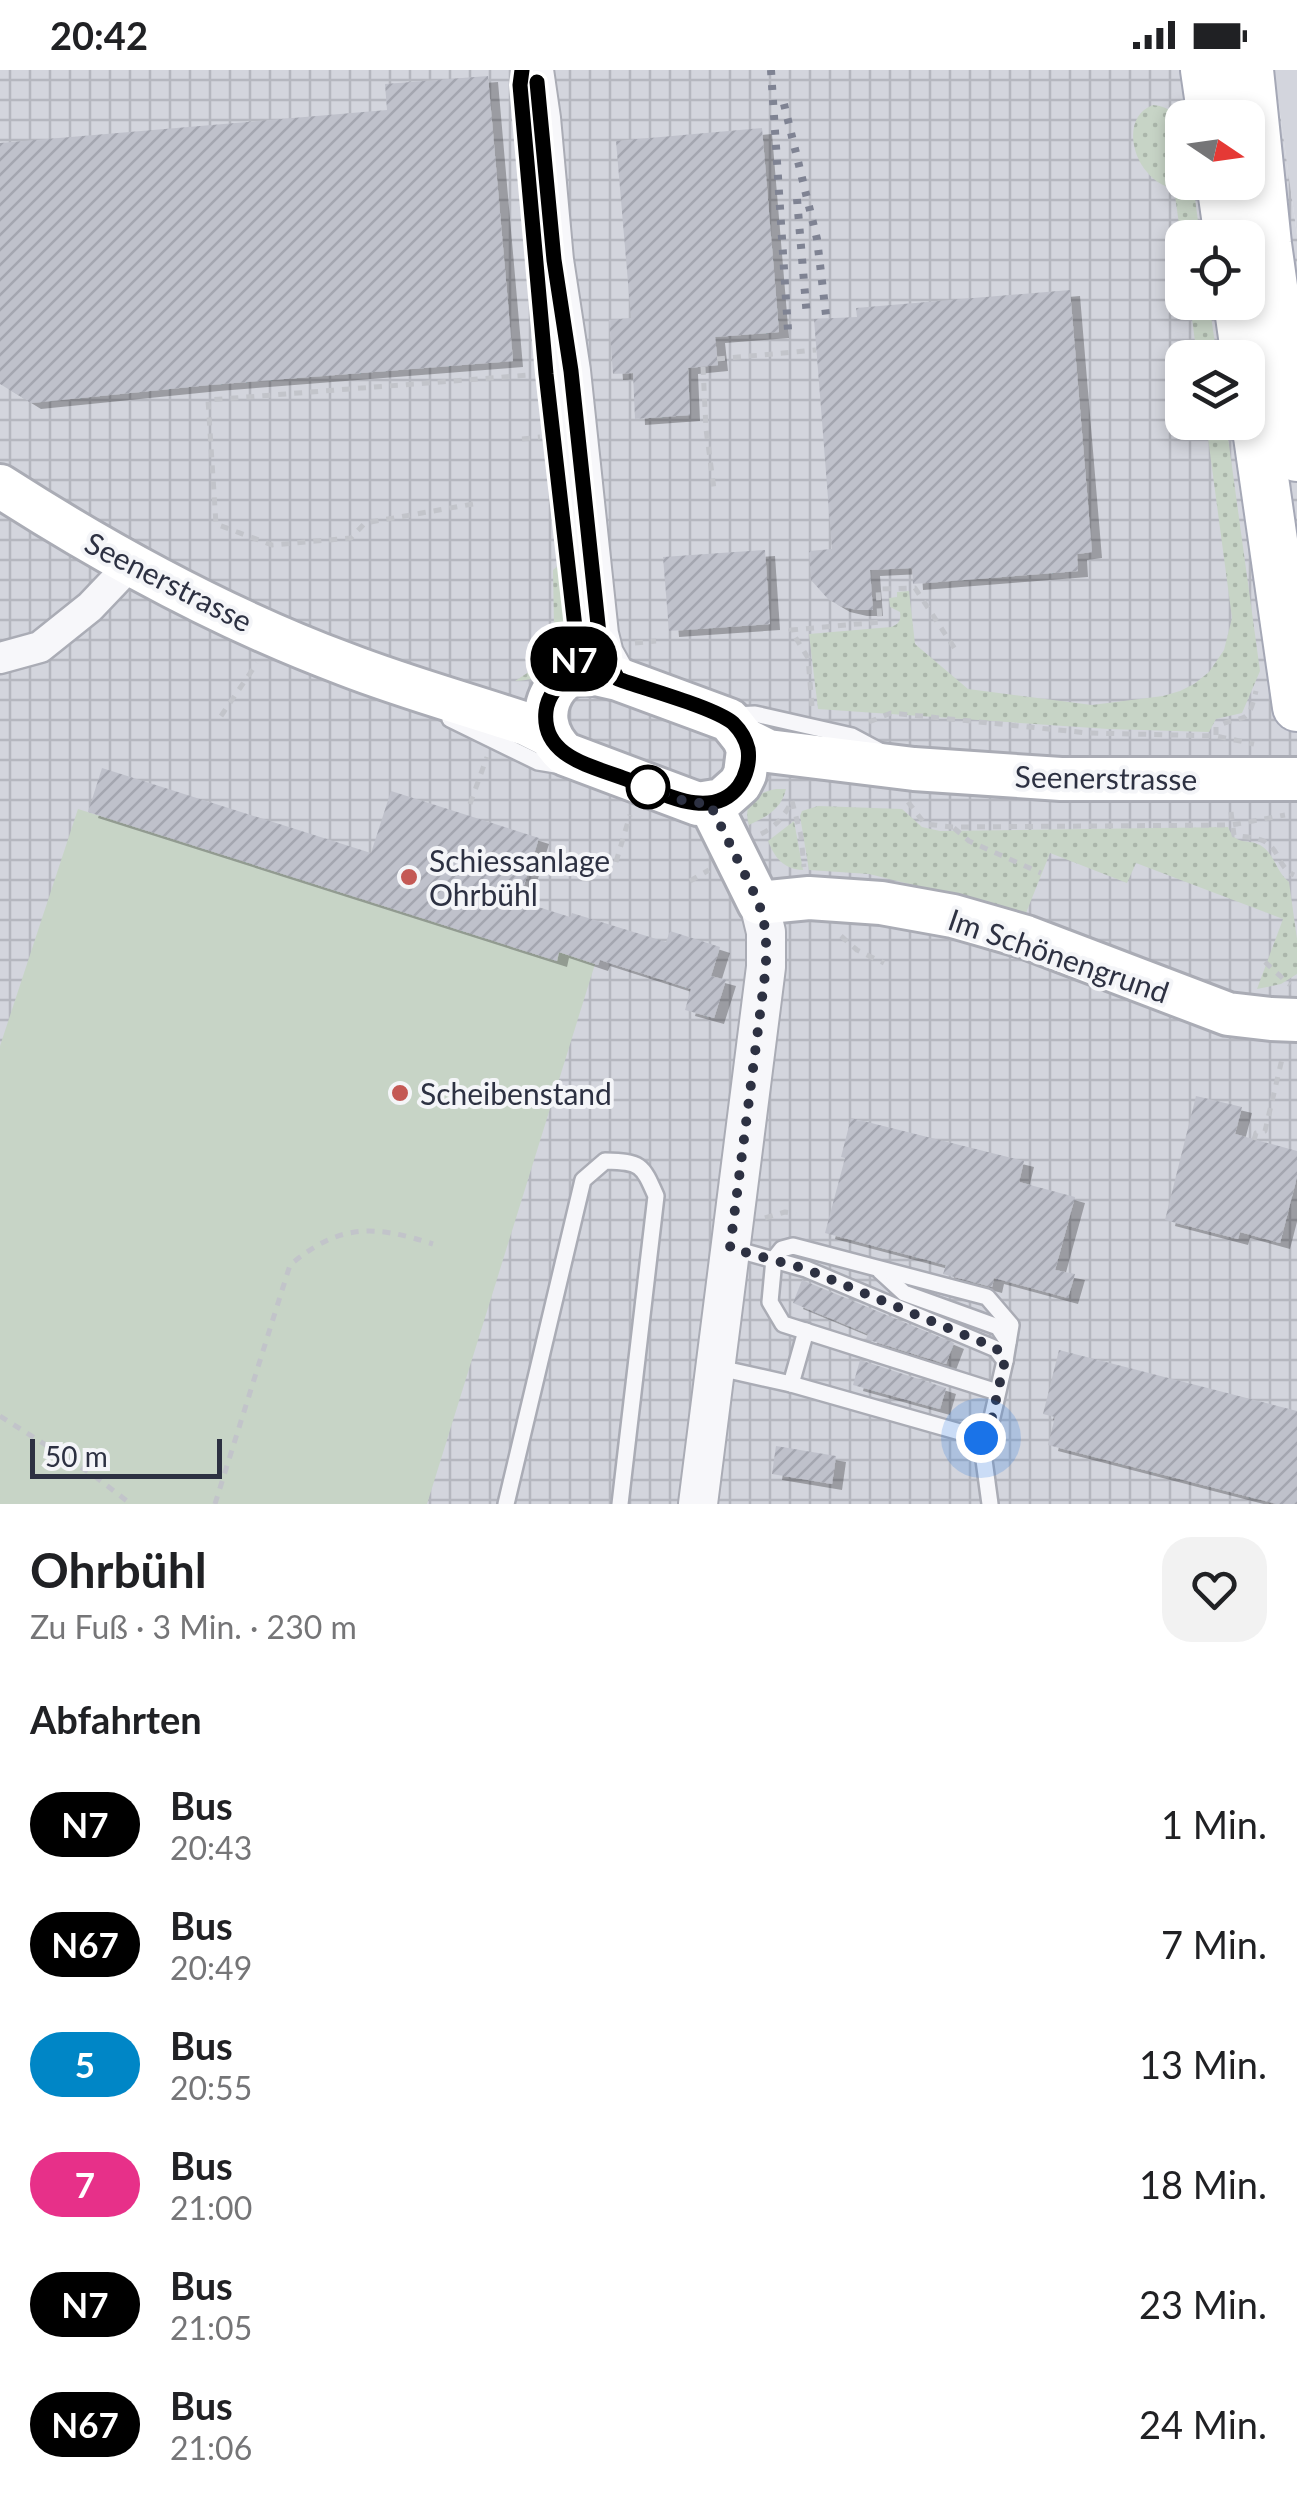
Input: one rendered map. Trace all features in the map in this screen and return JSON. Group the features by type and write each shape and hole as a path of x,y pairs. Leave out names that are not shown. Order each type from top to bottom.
{"main road":[{"path":"1206,70 1210,100"},
{"path":"1250,70 1267,244 1297,457"},
{"path":"1256,440 1283,702"},
{"name":"Seenerstrasse","path":"0,486 131,564 254,626 344,664 526,724 550,736 565,754 687,802 725,794 910,784 1297,779"},
{"name":"Seenerstrasse","path":"344,664 528,694 596,674 624,661 768,752 910,784"},
{"path":"550,736 548,700 563,682"},
{"path":"731,727 748,762 725,794 759,903"},
{"name":"Im Schönengrund","path":"759,903 809,898 954,916 1026,936 1228,1014 1272,1020 1294,1003"}],"street":[{"path":"522,70 520,85 546,374 576,636 563,682"},
{"path":"534,70 599,634 604,654 624,661"},
{"path":"0,658 40,647 90,607 131,564"},
{"path":"698,1504 766,967 766,932 759,903"}],"lane":[{"name":"Seenerstrasse","path":"344,664 538,762 591,766"},
{"path":"506,1504 582,1180 605,1161 630,1162 645,1172 656,1196 620,1504"},
{"path":"990,1504 981,1438 990,1426 1005,1360 1010,1324 988,1297 793,1246 782,1249 774,1259 770,1302 782,1324 997,1392"},
{"path":"730,1248 806,1269 996,1348 1005,1360"},
{"path":"877,1268 904,1293 998,1328 1008,1342"},
{"path":"792,1384 806,1332"},
{"path":"715,1366 981,1438"}],"path":[{"path":"718,359 816,350"},
{"path":"703,367 714,489"},
{"path":"473,504 365,524 351,538 272,545 216,524 208,400 530,375"},
{"path":"522,439 540,437"},
{"path":"813,714 808,658 792,630 880,622 878,589 915,588 957,652"},
{"path":"624,661 656,641"},
{"path":"221,716 258,664"},
{"path":"1216,736 1216,727 1283,702"},
{"path":"866,724 891,713 1088,733 1216,736 1254,744"},
{"path":"470,804 488,754"},
{"path":"910,784 925,824 1232,821 1297,814"},
{"path":"758,835 784,817 792,801 805,876"},
{"path":"616,862 632,807"},
{"path":"1232,821 1234,835 1264,841 1284,870 1294,875"},
{"path":"952,826 969,840 1041,873"},
{"path":"690,881 710,870"},
{"path":"835,931 857,950 884,963"},
{"path":"1265,962 1294,1003"},
{"path":"1254,1140 1256,1133 1264,1131 1282,1059"},
{"path":"216,1504 290,1266 305,1252 348,1232 374,1229 434,1244"},
{"path":"0,1416 131,1504"}],"shaded area":[{"path":"0,70 1274,70 1297,235 1297,1504 0,1504"},
{"path":"1274,70 1297,70 1297,235"}],"green space":[{"path":"1153,105 1165,108 1165,185 1141,164 1134,145 1134,126 1144,110"},
{"path":"1176,200 1195,200 1198,220 1178,220"},
{"path":"1192,320 1212,320 1214,340 1195,340"},
{"path":"1208,440 1228,440 1260,671 1242,713 1216,719 1209,732 818,709 809,634 894,626 899,622 900,612 890,607 889,598 897,597 897,592 909,591 915,644 968,689 1092,705 1163,696 1194,684 1209,672 1224,650 1232,618"},
{"path":"559,565 566,629 558,630 554,627 553,570"},
{"path":"566,645 559,662 548,673 515,681 538,666 551,648"},
{"path":"776,789 786,789 781,802 749,825 747,811 752,800"},
{"path":"818,806 902,809 922,827 940,831 1228,827 1235,838 1263,847 1289,882 1297,939 1297,974 1281,984 1257,989 1283,919 1136,863 1127,883 1050,853 1026,913 869,874 809,870 800,816 802,811"},
{"path":"78,809 556,961 559,952 595,964 427,1504 0,1504 0,1046"},
{"path":"794,821 803,870 781,862 768,841"}],"building":[{"path":"488,76 513,361 31,403 0,384 0,143 387,110 385,84"},
{"path":"762,128 779,332 715,337 718,365 688,368 690,415 635,419 633,373 613,374 609,320 631,318 616,141"},
{"path":"1070,290 1092,552 1077,554 1078,571 913,584 912,568 870,570 873,610 840,606 828,599 811,580 809,551 832,549 814,319 857,317 856,308"},
{"path":"765,550 770,624 669,631 663,557"},
{"name":"Schiessanlage Ohrbühl","path":"102,768 371,853 391,791 539,838 519,901 666,942 670,931 720,947 711,976 726,980 714,1018 685,1010 691,989 600,960 598,965 559,952 557,961 88,812"},
{"path":"1196,1096 1242,1107 1235,1134 1297,1151 1297,1177 1280,1243 1240,1232 1238,1239 1165,1220"},
{"path":"851,1118 1024,1161 1019,1182 1075,1197 1055,1270 1075,1274 1068,1298 994,1278 992,1287 943,1274 946,1265 825,1233"},
{"path":"802,1280 954,1343 946,1364 866,1339 868,1334 793,1303"},
{"path":"1059,1350 1297,1411 1297,1504 1277,1504 1048,1445 1055,1417 1043,1414"},
{"path":"860,1360 946,1388 940,1409 853,1385"},
{"path":"776,1446 836,1456 832,1484 772,1474"}],"railway":[{"path":"771,70 788,330"},
{"path":"784,104 817,239 826,315"},
{"path":"797,199 807,317"}],"bus line":[{"name":"N7","path":"522,70 520,85 546,374 576,636 572,675 562,681 548,700 546,724 556,746 576,760 687,802 710,804 732,793 746,774 748,750 738,728 718,715 618,679 604,654 599,634 537,82"}],"place":[{"name":"Schiessanlage Ohrbühl","path":"409,877"},
{"name":"Scheibenstand","path":"400,1093"}],"route":[{"path":"648,787 687,802 710,804 764,918 766,967 730,1248 806,1269 996,1348 1005,1360 990,1426 981,1438"}]}
